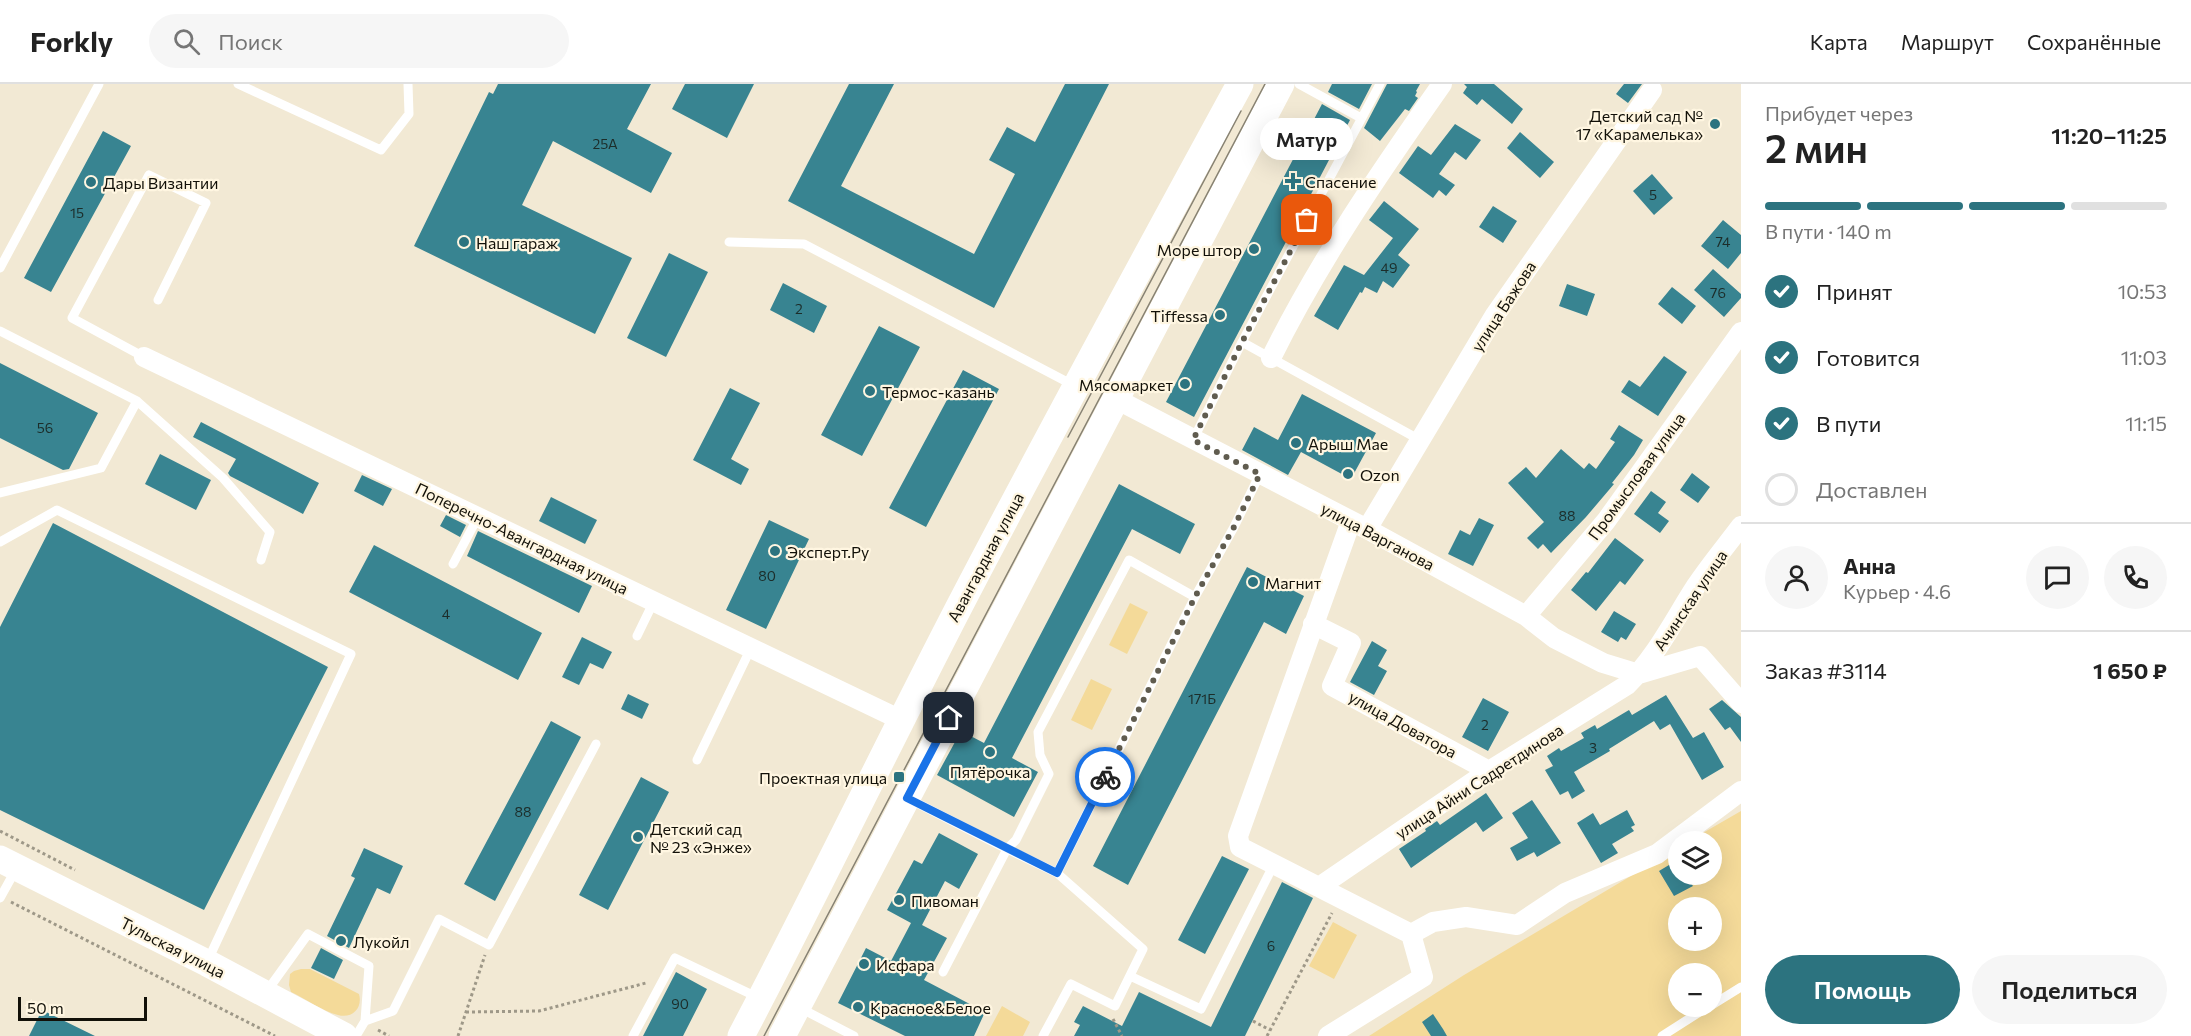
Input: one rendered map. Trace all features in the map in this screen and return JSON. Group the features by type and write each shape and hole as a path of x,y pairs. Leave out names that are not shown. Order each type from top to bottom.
{"main road":[{"name":"Авангардная улица","path":"741,1036 822,881 901,720 1075,386 1240,84"},
{"path":"782,1036 1281,84"},
{"name":"Тульская улица","path":"8,864 207,963 264,995 355,1029"}],"street":[{"path":"1271,358 1298,303 1366,191 1442,84"},
{"name":"улица Бажова","path":"1274,864 1240,847 1238,836 1313,624 1359,525 1420,440 1495,315 1653,87"},
{"name":"Промысловая улица","path":"1526,615 1606,521 1741,332"},
{"name":"Поперечно-Авангардная улица","path":"144,357 654,601 703,621 751,648 772,654 901,720"},
{"name":"улица Варганова","path":"1116,399 1526,615 1554,638 1603,663 1639,674"},
{"name":"Ачинская улица","path":"1639,674 1697,585 1741,526"},
{"name":"улица Доватора","path":"1313,624 1351,643 1332,686 1489,771"},
{"path":"1639,674 1700,656 1741,703"},
{"name":"улица Айни Садретдинова","path":"1319,887 1489,771 1612,696 1639,674"},
{"path":"1411,934 1433,922 1466,917 1516,925 1565,894 1657,854 1741,791"},
{"path":"1274,864 1411,934 1423,976 1328,1036"}],"lane":[{"path":"0,268 99,84"},
{"path":"238,84 381,150 409,114 408,84"},
{"path":"1299,84 1361,118"},
{"path":"1193,440 1242,342 1380,84"},
{"path":"144,357 72,318 149,175 206,203 158,300"},
{"path":"729,242 804,244 1075,386"},
{"path":"0,331 137,401 223,478 270,532 261,560"},
{"path":"1242,342 1420,440"},
{"path":"0,492 101,468 137,401"},
{"path":"1057,873 1195,597 1260,474"},
{"path":"0,542 57,510 351,654 207,963"},
{"path":"453,564 478,517"},
{"path":"943,972 1007,849 1016,840 1049,774 1040,755 1038,732 1129,560 1195,597"},
{"path":"637,636 654,601"},
{"path":"697,760 751,648"},
{"path":"355,1029 393,1011 439,919 489,945 596,744"},
{"path":"907,798 1057,873 1143,949 1115,1006 1071,984 1043,1036"},
{"path":"0,898 8,864"},
{"path":"1130,976 1201,1009 1274,864"},
{"path":"264,995 308,934 369,966 355,1029 356,1036"},
{"path":"633,1036 675,958 761,999"},
{"path":"1722,999 1741,987"},
{"path":"798,1007 854,1036"},
{"path":"1662,1036 1692,1017"}],"path":[{"path":"0,898 275,1036"},
{"path":"1267,1036 1340,898"},
{"path":"458,1036 489,945"},
{"path":"466,1012 539,1011 622,991 664,977"},
{"path":"1253,1021 1270,1030"}],"shaded area":[{"path":"1130,603 1148,612 1127,654 1109,645"},
{"path":"1091,679 1112,689 1092,730 1071,720"},
{"path":"1741,811 1741,1036 1369,1036 1464,975 1668,854 1668,885 1722,885 1722,831 1706,831"},
{"path":"1333,922 1357,935 1334,979 1309,966"},
{"path":"301,969 310,969 359,994 358,1008 352,1014 338,1015 291,992 290,974"},
{"path":"1002,1006 1030,1022 1023,1036 986,1036"}],"building":[{"path":"498,84 651,84 627,129 672,153 651,193 553,141 522,205 632,258 595,334 414,246 489,92 493,94"},
{"path":"685,84 754,84 727,138 672,109"},
{"path":"849,84 894,84 841,186 974,254 1015,174 989,160 1007,127 1035,142 1065,84 1109,84 994,308 788,201"},
{"path":"1332,84 1372,84 1359,109 1328,92"},
{"path":"1387,84 1420,84 1415,96 1418,98 1409,111 1405,109 1380,141 1364,128"},
{"path":"1464,84 1494,84 1523,109 1512,124 1482,99 1477,105 1463,93 1467,87"},
{"path":"1624,84 1642,84 1628,103 1616,94"},
{"path":"1322,104 1350,120 1194,417 1166,402"},
{"path":"1455,124 1481,140 1466,160 1455,152 1439,174 1455,185 1446,196 1439,190 1433,198 1399,173 1418,146 1431,155"},
{"path":"103,131 131,146 51,292 24,278"},
{"path":"1520,132 1554,162 1540,178 1507,148"},
{"path":"1652,174 1673,198 1654,215 1633,191"},
{"path":"1384,201 1419,229 1398,255 1410,265 1393,288 1383,281 1377,293 1365,287 1338,330 1314,316 1344,265 1364,275 1393,238 1369,220"},
{"path":"1493,206 1517,221 1503,243 1479,227"},
{"path":"1723,220 1741,235 1741,253 1728,269 1701,246"},
{"path":"669,253 708,272 666,357 627,338"},
{"path":"1713,269 1741,294 1741,298 1724,317 1694,290"},
{"path":"783,283 827,306 814,333 770,310"},
{"path":"1567,284 1595,294 1587,316 1559,306"},
{"path":"1672,287 1696,306 1682,324 1658,304"},
{"path":"879,326 920,347 862,456 821,435"},
{"path":"1664,356 1687,372 1658,416 1621,392 1629,380 1640,387"},
{"path":"0,363 98,413 69,469 63,470 0,438"},
{"path":"963,370 999,389 926,527 889,508"},
{"path":"730,388 760,403 731,459 749,469 741,485 693,460"},
{"path":"1302,394 1376,433 1351,479 1301,452 1288,475 1242,450 1254,427 1278,440"},
{"path":"201,422 319,483 303,514 230,476 228,473 236,459 193,437"},
{"path":"1619,425 1643,440 1634,455 1612,483 1614,484 1551,553 1543,544 1538,549 1527,538 1544,522 1508,483 1526,467 1536,478 1561,449 1584,469 1589,463 1596,469 1615,442 1610,439"},
{"path":"160,454 211,480 196,510 145,484"},
{"path":"1692,473 1710,487 1698,503 1680,490"},
{"path":"362,475 392,489 383,506 354,491"},
{"path":"1119,484 1195,524 1180,554 1132,529 1012,758 1038,772 1014,817 937,775 961,731 984,743"},
{"path":"1651,491 1666,502 1658,513 1669,521 1660,533 1634,514"},
{"path":"551,497 597,520 585,544 539,521"},
{"path":"446,515 466,525 460,537 440,526"},
{"path":"1479,518 1494,525 1473,566 1448,554 1460,530 1470,535"},
{"path":"769,520 809,539 766,629 726,610"},
{"path":"53,523 328,667 204,910 0,810 0,627"},
{"path":"478,531 592,586 579,613 467,556"},
{"path":"1615,538 1644,560 1625,585 1620,581 1596,611 1571,590 1586,572 1588,573"},
{"path":"374,545 542,633 518,680 349,592"},
{"path":"1247,567 1304,596 1286,634 1264,622 1128,885 1093,866"},
{"path":"1614,611 1636,624 1626,640 1621,637 1618,642 1601,632"},
{"path":"582,637 612,652 603,669 590,663 579,685 562,677"},
{"path":"1372,641 1387,650 1378,666 1387,671 1374,695 1350,682"},
{"path":"628,694 649,704 642,719 621,709"},
{"path":"1666,695 1693,738 1704,732 1724,767 1702,780 1670,724 1660,730 1654,721 1574,772 1585,791 1572,799 1568,791 1560,795 1545,770 1553,766 1547,756 1559,748 1561,751 1584,738 1581,733 1595,725 1597,729 1629,710 1632,715"},
{"path":"1483,698 1509,712 1488,751 1462,737"},
{"path":"1722,700 1741,717 1741,742 1730,727 1725,730 1709,709"},
{"path":"551,721 581,737 495,901 464,884"},
{"path":"641,777 669,792 608,910 579,895"},
{"path":"1486,793 1503,818 1483,832 1476,822 1411,868 1399,849 1437,821 1440,825"},
{"path":"1532,800 1561,843 1537,857 1534,852 1517,861 1510,848 1528,838 1512,813"},
{"path":"1627,810 1635,825 1631,827 1634,831 1612,844 1618,853 1601,863 1577,823 1593,813 1600,825"},
{"path":"939,833 978,854 959,889 945,881 922,925 947,938 924,980 985,1012 974,1036 905,1036 838,1003 866,948 891,961 911,923 887,910 914,860 922,864"},
{"path":"364,848 403,866 390,894 377,888 349,948 327,936 355,878 351,876"},
{"path":"1222,856 1249,869 1205,954 1178,940"},
{"path":"1668,866 1668,885 1693,886 1674,896 1659,871"},
{"path":"1282,882 1313,898 1245,1036 1074,1036 1080,1025 1074,1022 1083,1006 1122,1026 1139,992 1211,1027"},
{"path":"321,948 343,960 334,979 311,968"},
{"path":"676,972 707,989 683,1036 643,1036"},
{"path":"42,1010 95,1036 29,1036"},
{"path":"1433,1014 1447,1036 1431,1036 1422,1022"}],"tram line":[{"path":"764,1036 1265,84"},
{"path":"1068,437 1241,111"}],"way so far":[{"path":"1105,777 1195,597 1260,474 1193,440 1307,220"}],"place":[{"name":"Детский сад № 17 «Карамелька»","path":"1715,124"},
{"name":"Спасение","path":"1293,181"},
{"name":"Дары Византии","path":"91,182"},
{"name":"Матур","path":"1307,220"},
{"name":"Наш гараж","path":"464,242"},
{"name":"Море штор","path":"1254,249"},
{"name":"Tiffessa","path":"1220,315"},
{"name":"Мясомаркет","path":"1185,384"},
{"name":"Термос-казань","path":"870,391"},
{"name":"Арыш Мае","path":"1296,443"},
{"name":"Ozon","path":"1348,474"},
{"name":"Эксперт.Ру","path":"775,551"},
{"name":"Магнит","path":"1253,582"},
{"name":"Пятёрочка","path":"990,752"},
{"name":"Проектная улица","path":"899,777"},
{"name":"Детский сад № 23 «Энже»","path":"638,837"},
{"name":"Пивоман","path":"899,900"},
{"name":"Лукойл","path":"341,941"},
{"name":"Исфара","path":"864,964"},
{"name":"Красное&Белое","path":"858,1007"}],"route":[{"path":"949,718 907,798 1057,873 1105,777"}]}
